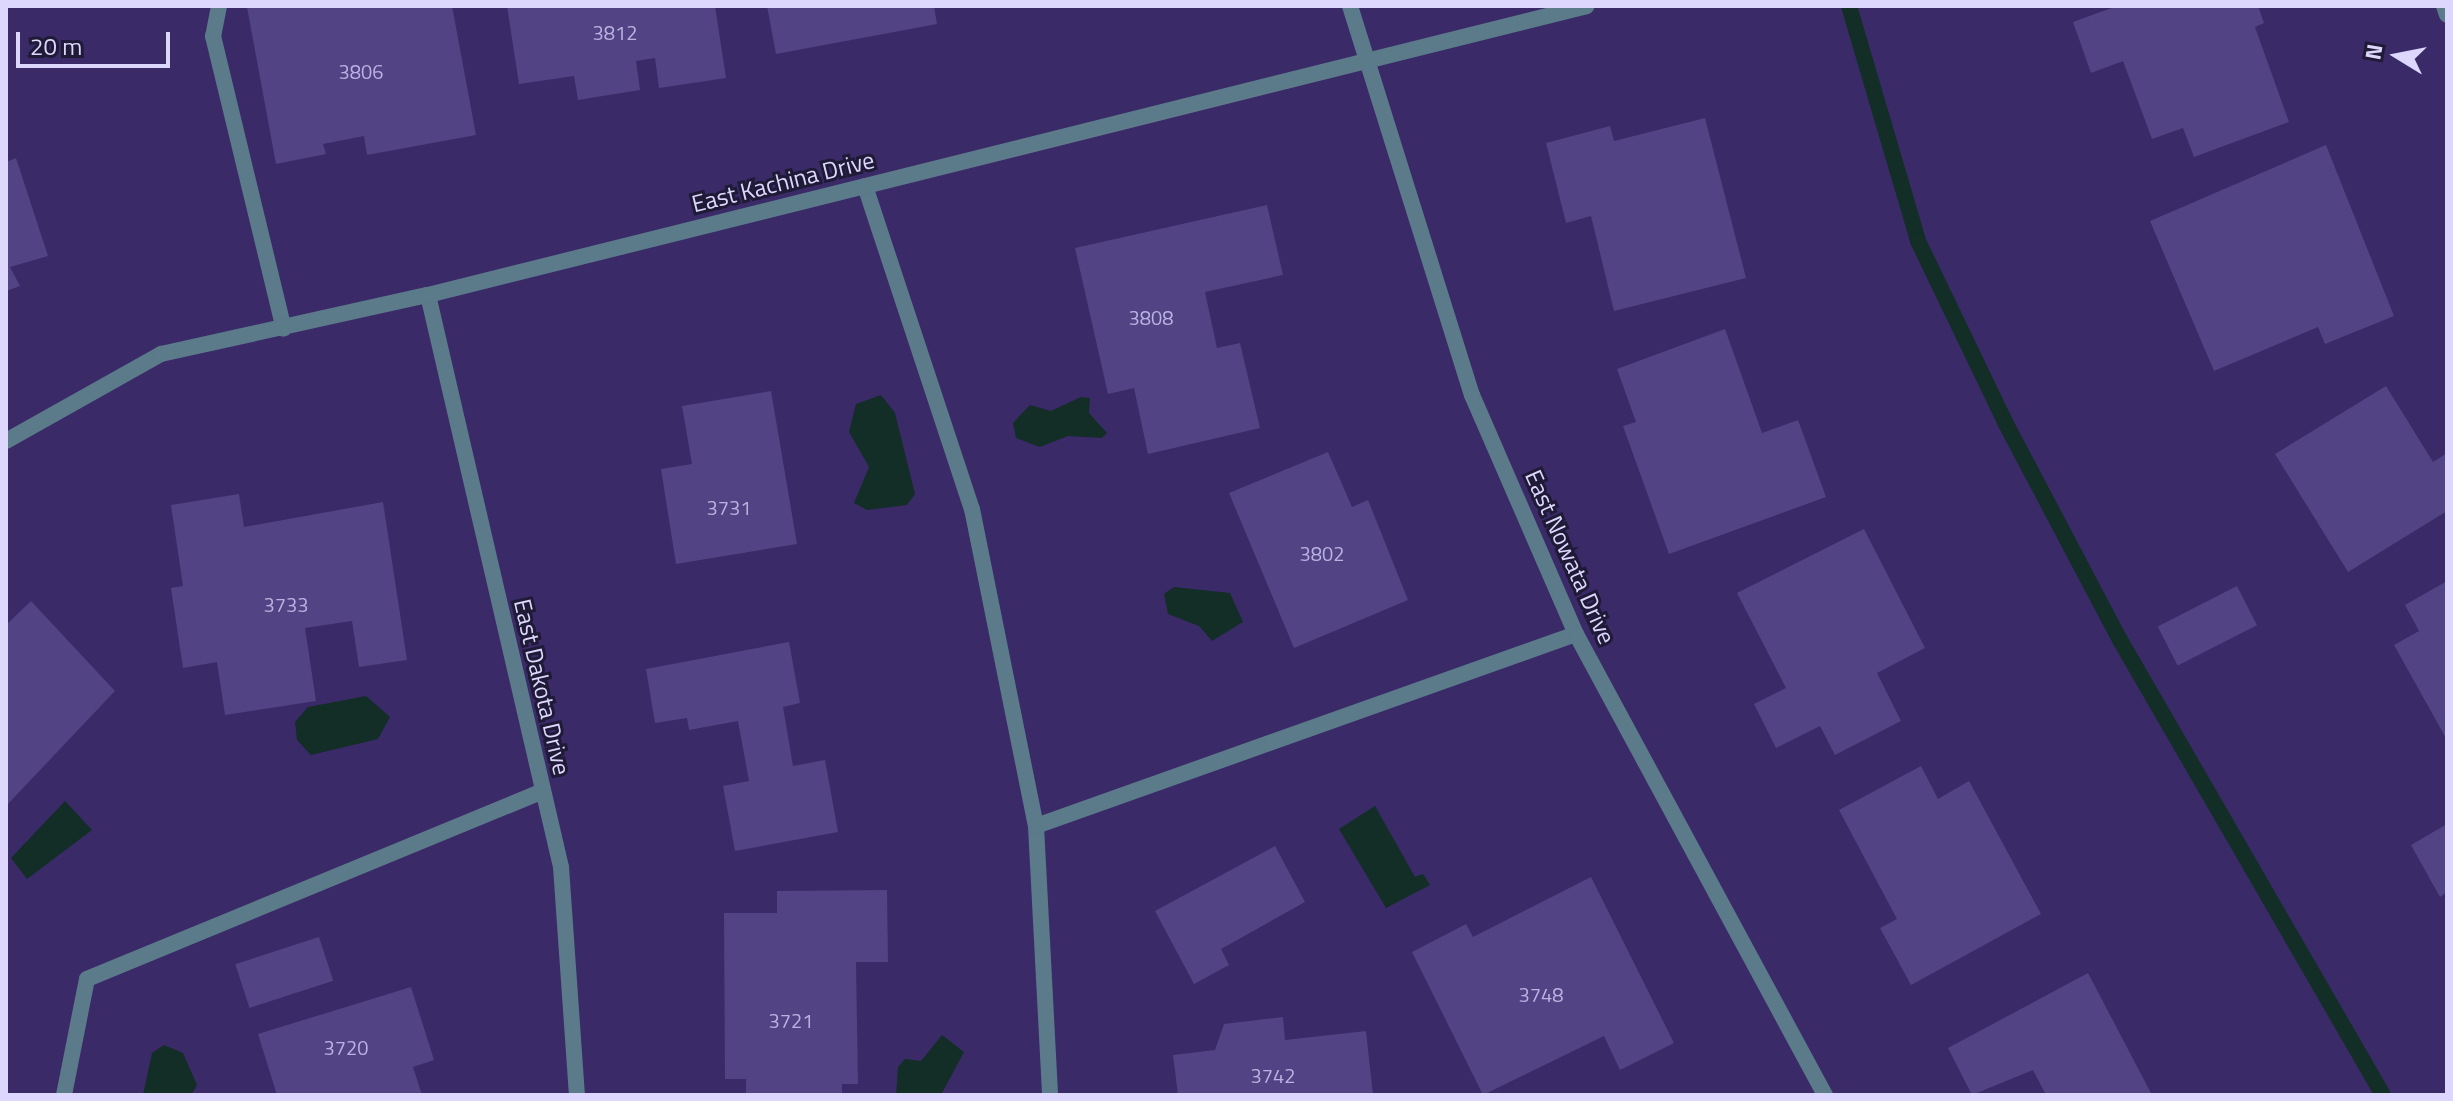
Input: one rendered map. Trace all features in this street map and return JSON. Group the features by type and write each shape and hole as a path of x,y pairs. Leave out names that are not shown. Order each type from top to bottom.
{"street":[{"path":"219,6 213,36 284,329"},
{"name":"East Nowata Drive","path":"1350,6 1362,59 1472,395 1576,634 1825,1095"},
{"name":"East Kachina Drive","path":"6,441 161,354 428,295 1362,59 1587,6"},
{"path":"2444,6 2447,15"},
{"path":"865,186 972,509 1036,826 1050,1095"},
{"name":"East Dakota Drive","path":"428,295 561,867 577,1095"},
{"path":"1036,826 1576,634"},
{"path":"64,1095 87,979 542,791"}],"shaded area":[{"path":"881,395 895,413 915,494 907,505 867,510 854,503 869,467 849,432 856,404"},
{"path":"1081,397 1090,398 1089,413 1107,433 1102,438 1068,436 1040,447 1016,438 1013,423 1030,405 1051,411"},
{"path":"1174,587 1230,593 1243,622 1212,641 1199,626 1168,614 1164,594"},
{"path":"366,696 390,717 378,739 311,755 297,740 295,722 308,707"},
{"path":"65,801 92,830 27,879 11,858"},
{"path":"1375,806 1415,877 1423,874 1430,885 1386,908 1339,829"},
{"path":"942,1035 964,1052 941,1095 896,1095 898,1067 905,1059 921,1061"},
{"path":"164,1045 183,1053 197,1085 191,1095 143,1095 152,1053"}],"building":[{"path":"452,6 476,135 367,155 364,136 323,144 326,154 276,164 247,7"},
{"path":"507,6 715,6 726,78 659,88 655,58 636,61 640,90 578,100 574,76 519,84"},
{"path":"767,6 934,6 937,24 776,54"},
{"path":"2117,6 2258,6 2264,23 2255,27 2289,122 2194,157 2183,128 2152,139 2123,61 2091,73 2073,22"},
{"path":"1705,118 1746,278 1614,311 1591,216 1566,223 1546,143 1610,126 1614,141"},
{"path":"2326,145 2394,316 2325,344 2318,327 2214,371 2150,221"},
{"path":"16,158 48,256 10,267 20,286 6,291 6,162"},
{"path":"1267,205 1283,275 1205,292 1217,348 1240,343 1260,428 1148,454 1134,388 1108,394 1075,248"},
{"path":"1725,329 1762,433 1798,420 1826,497 1669,554 1623,426 1636,422 1617,369"},
{"path":"2386,386 2433,462 2447,453 2447,511 2348,572 2275,454"},
{"path":"771,391 797,544 676,564 661,469 692,464 682,406"},
{"path":"1328,452 1352,507 1368,500 1408,600 1294,648 1229,493"},
{"path":"239,494 244,527 383,502 407,660 359,667 352,621 305,628 316,701 225,715 217,662 183,668 171,588 183,586 171,505"},
{"path":"1864,529 1925,648 1877,673 1901,721 1835,755 1820,726 1776,748 1754,704 1786,688 1737,593"},
{"path":"2447,581 2447,740 2394,645 2419,631 2405,605"},
{"path":"2237,586 2257,625 2178,666 2158,626"},
{"path":"31,601 115,691 6,806 6,625"},
{"path":"789,642 800,703 783,707 793,766 825,760 838,832 735,851 723,786 749,781 738,721 689,730 687,718 655,723 646,669"},
{"path":"1921,766 1938,799 1969,781 2041,914 1911,985 1880,928 1897,919 1839,810"},
{"path":"2447,824 2447,892 2440,897 2411,845"},
{"path":"1275,846 1305,902 1221,949 1229,965 1194,984 1155,911"},
{"path":"1591,877 1674,1043 1620,1070 1604,1036 1483,1095 1412,952 1466,924 1473,937"},
{"path":"887,890 888,962 856,962 858,1084 842,1084 842,1095 746,1095 746,1079 725,1079 724,913 777,913 777,891"},
{"path":"319,937 333,981 250,1008 235,964"},
{"path":"2088,973 2152,1095 2046,1095 2033,1070 1972,1095 1948,1048"},
{"path":"411,987 434,1060 413,1067 422,1095 277,1095 258,1034"},
{"path":"1283,1017 1285,1040 1366,1031 1373,1095 1178,1095 1173,1055 1215,1050 1224,1024"}],"waterway":[{"path":"1849,6 1918,241 2005,422 2120,640 2383,1095"}]}
